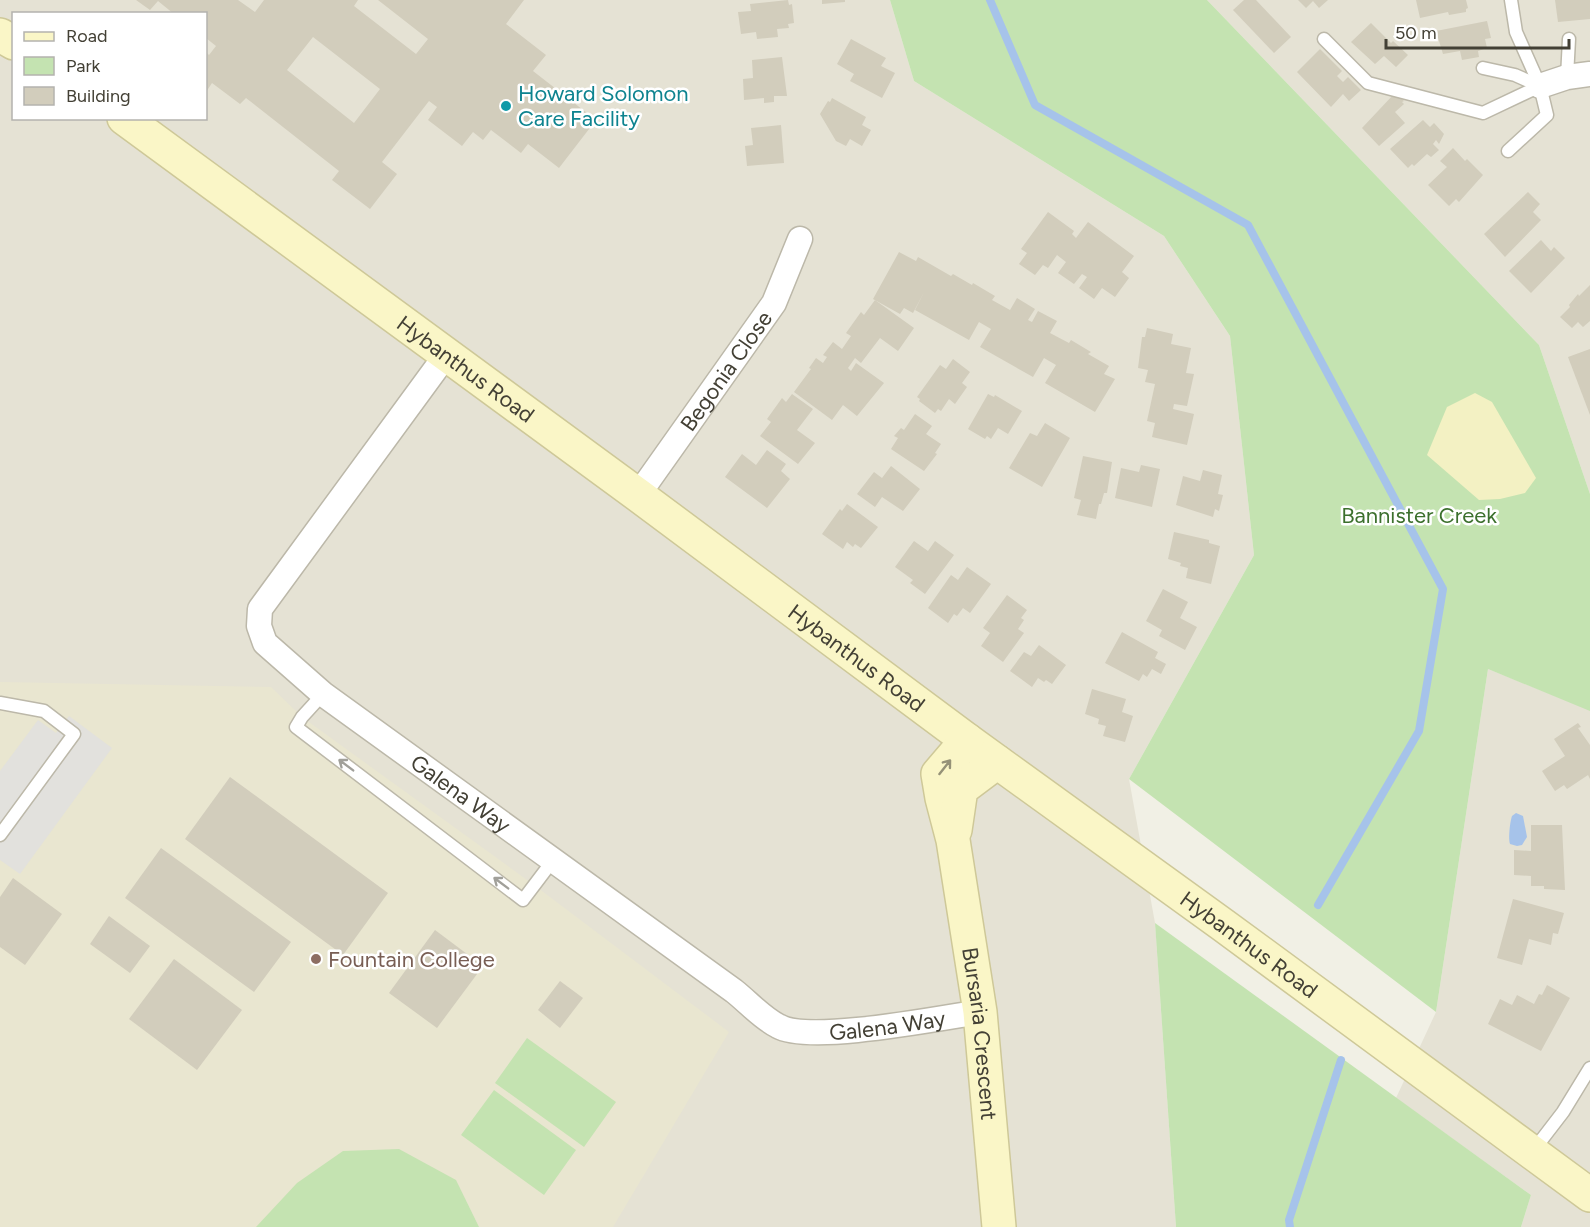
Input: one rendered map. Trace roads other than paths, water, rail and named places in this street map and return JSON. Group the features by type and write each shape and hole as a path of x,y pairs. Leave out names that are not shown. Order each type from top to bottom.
{"street":[{"path":"1540,86 1579,75"},
{"name":"Hybanthus Road","path":"127,120 638,495 967,740 1590,1195"},
{"name":"Begonia Close","path":"638,495 774,303 800,239"},
{"name":"Galena Way","path":"446,355 260,609 260,626 265,643 323,694 554,859 778,1026 796,1033 834,1032 980,1012"},
{"name":"Bursaria Crescent","path":"967,740 938,774 953,840 980,1012 999,1227"},
{"name":"Bursaria Crescent","path":"953,840 961,789 997,762"}],"lane":[{"path":"1508,151 1547,115 1540,86 1516,32 1511,0"},
{"path":"1324,39 1368,83 1483,112 1540,86"},
{"path":"1569,39 1579,75"},
{"path":"1483,68 1515,75 1540,86"},
{"path":"323,694 296,727 523,900 554,859"},
{"path":"0,703 44,711 74,734 0,835"},
{"path":"1532,1152 1563,1112 1590,1068"}],"water":[{"path":"1516,813 1523,816 1527,837 1522,845 1517,846 1510,844 1509,838 1511,819"}],"waterway":[{"name":"Bannister Creek","path":"990,0 1035,105 1248,225 1443,589 1419,731 1318,905"},
{"name":"Bannister Creek","path":"1290,1227 1289,1220 1341,1060"}],"place":[{"name":"Howard Solomon Care Facility","path":"506,106"},
{"name":"Fountain College","path":"316,959"}]}
